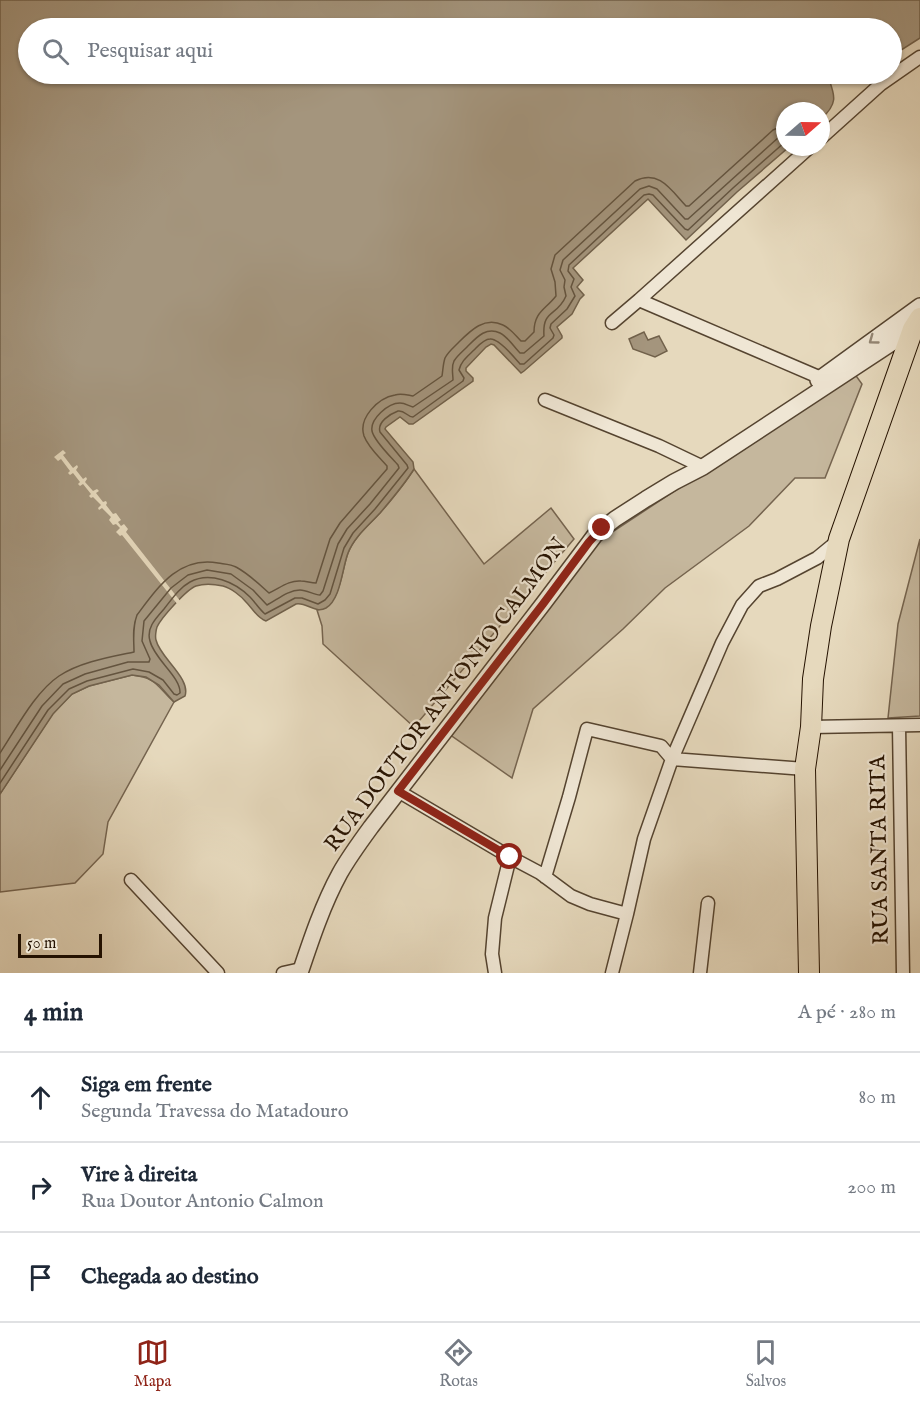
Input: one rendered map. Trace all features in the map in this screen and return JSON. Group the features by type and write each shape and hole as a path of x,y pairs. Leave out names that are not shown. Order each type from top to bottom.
{"main road":[{"path":"809,973 805,769 811,727 813,679 821,626 839,539 918,323"}],"street":[{"path":"902,69 920,57"},
{"path":"830,130 881,84"},
{"path":"612,323 800,156"},
{"path":"639,300 826,380"},
{"name":"RUA DOUTOR ANTONIO CALMON","path":"826,380 920,306"},
{"name":"RUA DOUTOR ANTONIO CALMON","path":"301,971 339,874 398,791 595,535 615,519 826,380 918,323"},
{"path":"545,400 658,446 698,465"},
{"path":"612,973 644,839 672,759 742,605 759,586 817,558 839,539"},
{"path":"811,727 920,725"},
{"name":"RUA SANTA RITA","path":"899,726 903,973"},
{"path":"545,877 586,729 660,746 672,759 805,769"},
{"path":"398,791 545,877 571,896 590,904 627,914"},
{"path":"495,973 492,954 495,918 510,857"},
{"path":"131,880 218,973"},
{"path":"700,973 708,903"},
{"path":"283,973 301,971"}],"shaded area":[{"path":"854,373 862,384 825,478 795,478 749,526 665,588 623,629 533,709 512,778 449,734 594,544"},
{"path":"414,469 484,564 551,508 574,539 414,727 323,644 322,626 317,610 325,607 336,595 348,553 354,542"},
{"path":"920,539 920,716 888,718 898,624"},
{"path":"132,675 152,681 174,702 108,822 103,854 75,883 0,892 0,794 53,713 72,694 89,686"}],"water":[{"path":"0,0 920,0 920,38 902,50 902,18 18,18 18,84 831,84 834,98 830,109 830,102 776,102 776,156 779,156 686,240 648,199 573,268 583,280 577,287 584,295 572,314 557,327 562,338 524,371 521,373 491,344 466,368 473,381 413,424 409,424 400,417 386,427 385,429 413,462 414,469 354,542 348,553 338,591 326,608 318,610 296,604 266,621 258,616 239,595 226,587 206,584 196,586 181,598 164,617 157,627 156,635 163,654 184,682 185,696 174,702 159,685 146,677 132,675 89,686 72,694 53,714 0,794"},
{"path":"644,332 648,340 659,336 667,351 655,357 633,349 629,339"}],"pier":[{"path":"63,450 66,453 63,455 73,468 77,465 76,470 83,479 86,477 87,479 85,482 93,491 97,489 99,491 96,493 103,502 106,501 106,505 113,514 116,513 121,520 118,522 121,526 124,524 128,529 126,532 181,602 178,605 122,535 116,532 120,528 116,524 113,525 109,520 111,517 102,508 99,510 101,505 89,496 91,494 83,484 80,486 78,484 80,482 73,473 70,475 68,473 70,471 61,459 58,461 54,457"}],"route":[{"path":"510,857 398,791 602,528"}]}
